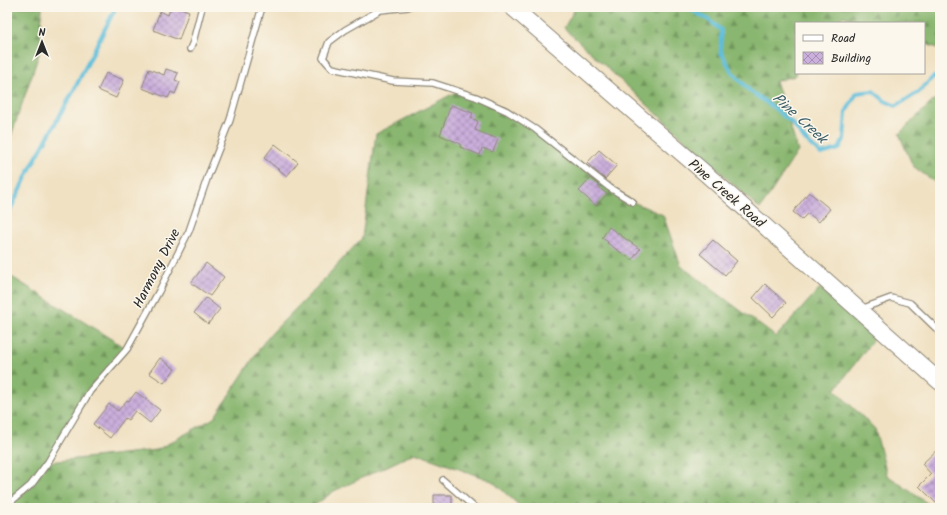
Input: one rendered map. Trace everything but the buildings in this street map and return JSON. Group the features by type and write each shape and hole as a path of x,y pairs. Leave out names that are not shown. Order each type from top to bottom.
{"street":[{"name":"Pine Creek Road","path":"513,8 705,174 940,382"}],"lane":[{"path":"190,49 202,7"},
{"name":"Harmony Drive","path":"7,505 31,485 48,462 90,391 127,349 159,291 189,231 208,176 230,120 262,7"},
{"path":"408,7 380,10 345,30 329,42 323,58 332,68 393,81 433,83 476,97 507,111 536,129 610,188 633,202"},
{"path":"493,7 513,8"},
{"path":"859,310 891,298 910,303 940,332"},
{"path":"443,480 475,508"}],"green space":[{"path":"7,7 42,7 40,51 7,148"},
{"path":"576,7 940,7 940,49 925,43 925,22 861,22 843,16 838,22 795,22 795,74 796,74 795,76 776,81 798,151 760,209 564,28"},
{"path":"458,91 507,111 633,202 663,215 681,266 776,337 820,288 875,337 835,390 875,429 887,475 934,508 522,508 492,481 415,453 334,491 311,508 7,508 7,274 127,349 90,391 49,462 157,450 214,418 266,339 362,238 376,134"},
{"path":"940,97 940,186 913,166 899,134 935,99"}],"waterway":[{"path":"7,216 31,167 73,92 116,7"},
{"name":"Pine Creek","path":"686,7 709,20 721,30 721,52 732,72 750,91 773,107 792,123 805,140 821,154 839,149 844,139 846,112 857,93 873,91 885,101 896,106 919,92 933,77 940,77"}]}
